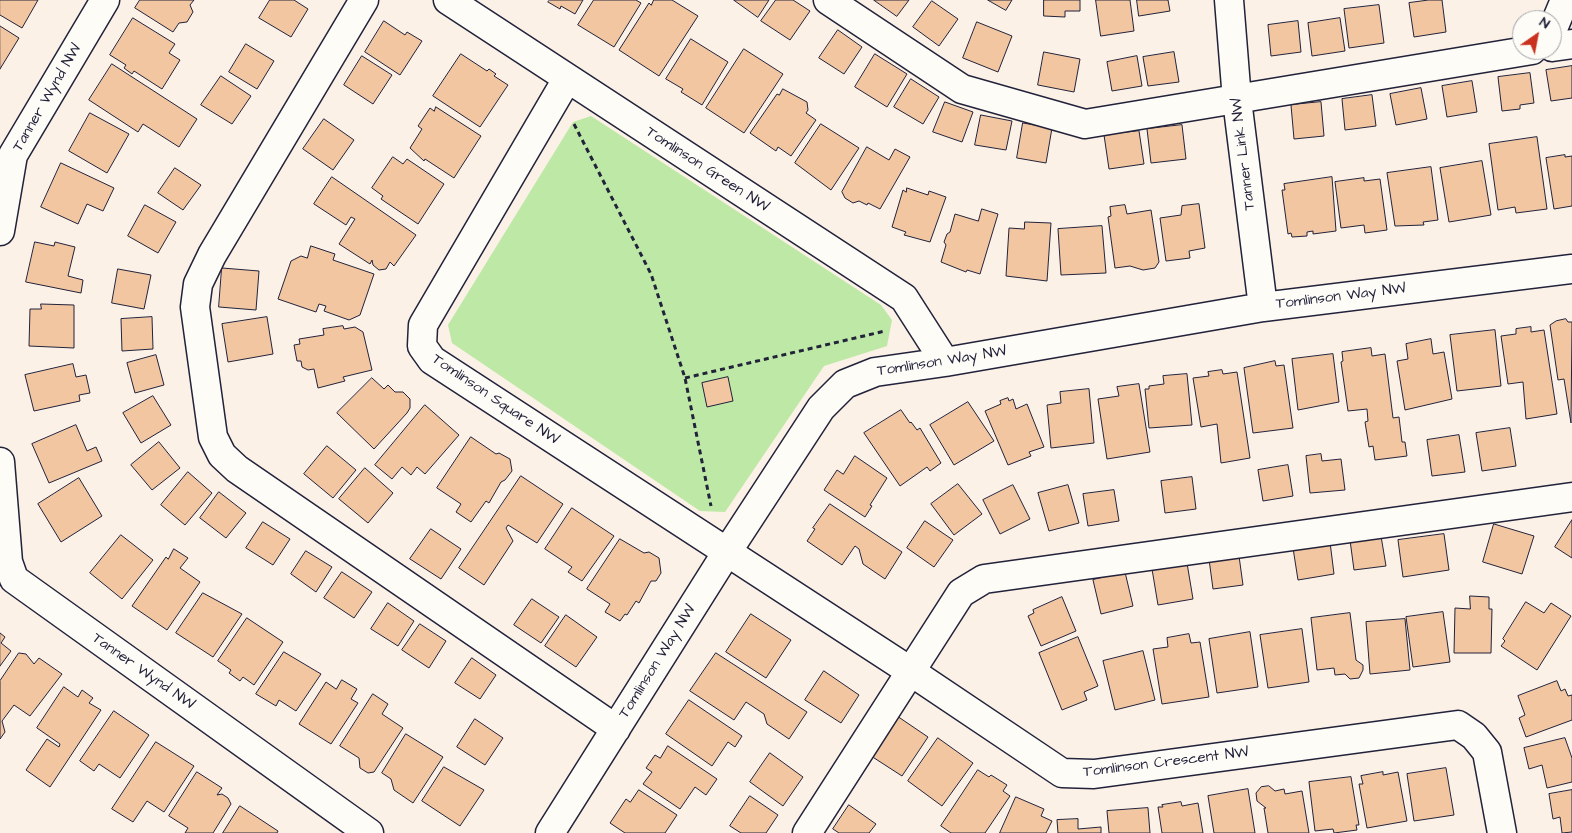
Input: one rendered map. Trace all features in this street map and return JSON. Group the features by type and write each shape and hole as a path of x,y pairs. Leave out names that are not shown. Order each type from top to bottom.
{"street":[{"name":"Tanner Wynd NW","path":"0,231 14,155 105,0"},
{"path":"364,0 212,255 198,284 194,307 213,437 222,455 236,469 616,729"},
{"name":"Tomlinson Green NW","path":"448,0 904,298 945,362"},
{"path":"828,0 962,89 1085,124 1512,53"},
{"name":"Tanner Link NW","path":"1229,0 1238,100 1263,307"},
{"name":"Tomlinson Square NW","path":"567,79 423,325 422,346 432,360 727,552"},
{"name":"Tomlinson Way NW","path":"550,833 727,552 821,408 845,384 875,372 945,362 1263,307 1572,269"},
{"name":"Tanner Wynd NW","path":"0,462 8,562 7,587 369,833"},
{"path":"807,833 961,593 984,579 1572,497"},
{"name":"Tomlinson Crescent NW","path":"727,552 1062,773 1094,774 1458,726 1474,736 1487,752 1502,833"}],"path":[{"path":"574,122 651,274 685,378 713,512"},
{"path":"685,378 885,331"}],"green space":[{"path":"591,116 881,305 892,320 887,346 824,366 725,512 700,511 452,343 448,325 573,122"}],"building":[{"path":"0,0 38,0 22,28 0,15"},
{"path":"140,0 194,0 190,5 193,12 187,22 179,23 173,32 135,8"},
{"path":"270,0 294,0 308,9 291,37 259,18"},
{"path":"550,0 583,0 575,14 561,6 560,9 548,2"},
{"path":"594,0 636,0 641,3 614,47 578,25"},
{"path":"654,0 672,0 698,16 659,76 619,50 649,3 651,5"},
{"path":"734,0 769,0 758,17"},
{"path":"776,0 793,0 810,11 790,40 761,21"},
{"path":"874,0 909,0 897,16"},
{"path":"988,0 1012,0 1006,10"},
{"path":"1044,0 1080,0 1080,11 1065,11 1065,17 1044,16"},
{"path":"1096,0 1130,0 1134,31 1101,36"},
{"path":"1137,0 1168,0 1170,11 1139,16"},
{"path":"1442,0 1446,32 1414,37 1409,3"},
{"path":"932,1 958,19 939,46 913,27"},
{"path":"1379,5 1384,43 1349,48 1344,9"},
{"path":"133,18 175,44 169,53 180,60 162,89 134,71 132,74 124,68 126,65 110,55"},
{"path":"1340,18 1345,51 1312,56 1308,23"},
{"path":"384,21 405,35 407,32 422,41 400,75 365,52"},
{"path":"1298,21 1301,52 1271,56 1268,25"},
{"path":"977,22 1012,36 998,72 963,58"},
{"path":"0,26 19,38 0,69"},
{"path":"838,30 862,47 844,74 819,58"},
{"path":"691,39 728,62 702,105 681,92 683,89 666,79"},
{"path":"246,44 274,61 257,89 229,72"},
{"path":"744,49 783,74 744,133 706,108"},
{"path":"1044,52 1080,59 1074,92 1038,85"},
{"path":"1174,52 1179,82 1148,86 1143,57"},
{"path":"461,54 487,71 489,69 496,74 494,76 508,85 480,127 433,96"},
{"path":"875,54 907,74 887,107 855,87"},
{"path":"362,56 392,75 373,104 344,85"},
{"path":"1137,56 1142,86 1112,91 1107,62"},
{"path":"112,64 197,119 179,147 143,124 138,132 89,100"},
{"path":"1572,66 1572,98 1551,101 1546,70"},
{"path":"1530,73 1534,103 1520,105 1520,109 1502,111 1498,77"},
{"path":"221,76 251,96 232,124 201,105"},
{"path":"911,79 939,97 923,124 894,107"},
{"path":"1472,81 1477,112 1447,117 1442,86"},
{"path":"1421,88 1427,119 1396,125 1390,94"},
{"path":"783,89 807,102 808,110 806,113 816,120 791,156 778,147 776,151 750,133 777,94 779,95"},
{"path":"1372,95 1376,126 1345,130 1342,99"},
{"path":"945,102 973,112 962,142 933,132"},
{"path":"1321,102 1324,136 1294,139 1291,105"},
{"path":"436,107 481,136 454,178 425,159 424,161 410,148 422,129 418,126 430,108 434,111"},
{"path":"90,113 129,134 107,173 69,151"},
{"path":"981,115 1012,121 1006,150 975,145"},
{"path":"324,119 354,140 333,170 303,149"},
{"path":"1023,123 1052,128 1046,163 1017,158"},
{"path":"821,124 859,148 831,190 795,163"},
{"path":"1182,125 1186,159 1151,163 1147,129"},
{"path":"1139,131 1144,164 1109,169 1104,135"},
{"path":"1537,137 1547,209 1516,213 1515,207 1498,210 1489,144"},
{"path":"867,147 889,160 895,149 910,157 880,209 859,201 853,203 845,198 842,192"},
{"path":"1565,155 1565,157 1572,156 1572,206 1554,209 1546,158"},
{"path":"393,157 403,164 407,159 444,184 418,224 381,199 383,196 372,188"},
{"path":"1482,161 1491,215 1449,222 1440,168"},
{"path":"61,163 114,188 103,211 87,204 78,224 41,207"},
{"path":"1431,167 1438,220 1423,222 1424,225 1395,226 1387,173"},
{"path":"175,168 201,185 183,210 158,193"},
{"path":"332,177 416,235 394,266 390,262 386,269 379,270 373,265 372,260 370,264 339,244 355,219 351,217 346,225 314,204"},
{"path":"1332,177 1336,231 1313,234 1313,231 1307,232 1307,236 1292,237 1291,233 1288,234 1282,190 1285,190 1284,184"},
{"path":"1364,178 1364,181 1380,179 1387,230 1365,233 1364,225 1341,228 1335,182"},
{"path":"907,188 928,195 929,191 946,197 930,242 904,235 906,232 892,227 903,190 906,192"},
{"path":"1199,204 1205,248 1189,251 1190,258 1166,261 1160,218 1181,215 1182,206"},
{"path":"145,205 176,222 158,253 128,236"},
{"path":"1125,205 1127,214 1151,210 1159,262 1155,268 1143,270 1130,266 1115,268 1108,217 1111,216 1110,207"},
{"path":"982,209 998,214 980,274 967,270 966,272 941,262 946,245 944,242 947,234 950,232 955,214 978,221"},
{"path":"1025,222 1051,223 1047,281 1006,276 1009,228 1024,229"},
{"path":"1102,226 1106,273 1061,275 1058,229"},
{"path":"35,242 54,246 55,242 75,247 68,276 83,280 81,293 26,282"},
{"path":"311,246 335,254 333,260 374,274 360,315 349,320 324,311 326,306 319,304 316,312 278,299 291,261 301,256 307,258"},
{"path":"222,268 259,271 256,310 219,307"},
{"path":"118,269 151,275 144,309 112,303"},
{"path":"41,304 74,305 74,348 29,346 30,309 41,309"},
{"path":"152,317 153,349 122,351 121,319"},
{"path":"267,317 273,354 228,362 222,324"},
{"path":"1566,319 1568,322 1572,322 1571,423 1564,379 1558,380 1550,325 1556,321"},
{"path":"343,326 344,329 355,327 363,332 372,370 343,377 345,381 318,388 314,369 308,370 302,367 301,361 297,361 294,345 300,344 299,339 324,335 323,329"},
{"path":"1531,327 1531,332 1544,330 1557,414 1526,419 1523,382 1508,384 1501,336 1516,334 1516,329"},
{"path":"1495,330 1501,386 1457,391 1450,335"},
{"path":"1431,339 1433,354 1444,352 1452,399 1405,410 1397,361 1408,359 1406,344"},
{"path":"1371,348 1372,356 1385,354 1393,418 1399,417 1402,442 1405,442 1407,456 1375,460 1373,446 1369,447 1365,422 1368,421 1367,409 1348,411 1341,362 1343,361 1342,352"},
{"path":"1333,354 1339,402 1298,410 1292,359"},
{"path":"156,355 164,385 135,393 127,363"},
{"path":"1275,361 1276,366 1284,365 1293,428 1253,433 1244,368"},
{"path":"73,364 76,377 86,375 90,393 79,395 80,401 34,411 25,375"},
{"path":"1222,370 1223,374 1237,372 1250,458 1221,463 1217,424 1201,427 1193,378 1209,376 1208,372"},
{"path":"1187,374 1192,425 1149,428 1145,389 1149,389 1149,386 1164,384 1163,376"},
{"path":"728,377 733,401 707,407 702,383"},
{"path":"372,378 384,389 388,385 395,392 403,392 410,399 410,408 407,413 374,449 337,413"},
{"path":"1139,384 1150,452 1107,459 1098,399 1119,396 1117,387"},
{"path":"1089,389 1094,443 1051,448 1047,405 1061,403 1060,392"},
{"path":"153,396 171,425 141,443 123,413"},
{"path":"1008,398 1009,401 1013,399 1016,409 1027,404 1044,447 1029,452 1031,456 1008,465 985,411 1001,404 1000,401"},
{"path":"968,402 994,441 954,465 930,425"},
{"path":"425,405 459,435 425,474 417,467 411,475 402,467 392,479 375,465"},
{"path":"901,410 917,430 920,428 941,463 930,471 927,467 900,486 864,433"},
{"path":"76,425 87,451 96,447 102,461 49,483 32,444"},
{"path":"1510,428 1516,466 1482,471 1476,433"},
{"path":"1459,435 1465,472 1432,476 1427,440"},
{"path":"471,437 496,454 499,453 510,459 512,471 501,482 489,503 486,501 471,522 456,512 461,504 437,488"},
{"path":"159,442 180,468 152,490 131,465"},
{"path":"327,446 356,470 333,498 304,474"},
{"path":"1321,454 1322,461 1341,459 1345,490 1310,493 1306,456"},
{"path":"855,456 887,478 870,505 872,506 865,517 824,490 837,470 843,474"},
{"path":"1288,465 1293,496 1263,501 1258,470"},
{"path":"365,468 393,493 368,523 339,499"},
{"path":"188,472 212,493 185,525 161,505"},
{"path":"521,476 563,504 537,543 508,525 506,528 513,541 484,585 459,568"},
{"path":"1192,477 1196,509 1165,513 1161,481"},
{"path":"79,478 102,516 61,542 38,504"},
{"path":"958,484 982,514 954,535 931,504"},
{"path":"1013,485 1030,519 1000,534 983,500"},
{"path":"1068,485 1079,523 1049,531 1038,493"},
{"path":"1114,490 1119,521 1088,526 1083,494"},
{"path":"219,492 246,513 226,538 200,518"},
{"path":"830,504 902,552 885,579 863,564 859,549 855,546 842,565 807,541 815,529 813,528"},
{"path":"572,508 614,536 582,581 568,572 572,567 545,549"},
{"path":"1572,520 1572,558 1555,547"},
{"path":"925,521 953,540 934,567 907,548"},
{"path":"263,522 290,539 273,565 246,548"},
{"path":"1494,524 1534,536 1522,574 1483,562"},
{"path":"431,529 461,549 441,579 410,559"},
{"path":"1444,534 1449,570 1403,577 1398,540"},
{"path":"121,535 153,560 122,599 90,573"},
{"path":"1381,536 1386,566 1354,570 1350,540"},
{"path":"620,539 644,553 649,552 659,558 661,573 656,581 651,581 639,603 636,601 627,615 625,614 620,621 605,612 610,604 587,589"},
{"path":"1330,542 1334,574 1298,580 1293,548"},
{"path":"174,549 188,558 180,568 200,582 167,630 132,606 166,557 168,559"},
{"path":"306,551 332,567 316,592 291,574"},
{"path":"1239,556 1243,585 1213,589 1209,559"},
{"path":"1187,563 1193,599 1158,605 1152,569"},
{"path":"342,572 372,592 354,618 324,598"},
{"path":"1125,572 1133,606 1101,614 1093,580"},
{"path":"203,593 242,614 213,657 176,633"},
{"path":"1470,596 1489,597 1489,609 1492,609 1491,653 1454,653 1455,608 1470,609"},
{"path":"1062,597 1076,631 1041,646 1028,616 1034,613 1033,610"},
{"path":"532,599 559,617 541,643 514,625"},
{"path":"1526,602 1544,613 1551,603 1571,616 1537,670 1501,646 1505,641 1503,639"},
{"path":"388,603 414,621 398,646 371,629"},
{"path":"1443,612 1450,662 1413,667 1406,617"},
{"path":"1350,613 1356,660 1363,665 1363,670 1359,678 1350,679 1345,674 1335,675 1334,668 1317,670 1311,618"},
{"path":"751,614 791,640 766,678 726,652"},
{"path":"566,615 597,637 576,667 545,646"},
{"path":"247,618 283,642 254,685 243,677 240,681 229,673 231,670 218,661"},
{"path":"1405,619 1410,670 1370,674 1366,622"},
{"path":"420,624 446,641 429,668 402,650"},
{"path":"1302,629 1309,682 1268,688 1260,635"},
{"path":"1250,632 1258,687 1217,693 1209,639"},
{"path":"0,633 5,637 1,643 11,651 0,666"},
{"path":"1189,634 1191,643 1200,642 1209,697 1162,704 1153,649 1168,647 1167,638"},
{"path":"1078,637 1098,686 1084,692 1087,700 1062,710 1039,653"},
{"path":"1143,651 1155,700 1115,710 1103,661"},
{"path":"284,652 321,674 296,711 279,700 276,706 256,694"},
{"path":"19,653 26,654 34,664 39,658 62,674 30,716 14,705 2,721 5,732 0,739 0,681"},
{"path":"716,653 807,712 789,739 767,724 764,714 746,702 734,720 690,691"},
{"path":"472,658 496,675 480,699 455,683"},
{"path":"824,671 859,695 841,723 805,700"},
{"path":"342,680 357,689 351,699 358,703 331,744 299,724 326,682 336,689"},
{"path":"1557,681 1561,691 1565,689 1568,696 1572,695 1572,720 1526,737 1519,718 1525,715 1518,696"},
{"path":"64,687 78,697 82,690 93,698 89,703 101,710 50,787 26,770 47,739 59,747 60,744 37,728"},
{"path":"373,694 388,704 382,714 403,728 374,772 368,773 360,768 359,758 340,746"},
{"path":"689,700 742,736 735,747 728,742 712,766 666,734"},
{"path":"114,711 149,735 120,778 99,764 94,771 80,761"},
{"path":"897,716 928,737 902,776 868,754"},
{"path":"475,719 503,738 485,765 457,747"},
{"path":"406,734 443,757 413,803 394,790 391,779 382,773"},
{"path":"938,738 973,763 942,806 908,781"},
{"path":"1565,738 1572,758 1572,782 1547,788 1542,765 1529,769 1524,748"},
{"path":"156,742 194,766 164,812 147,801 133,822 112,809"},
{"path":"668,746 717,779 706,795 695,787 680,809 643,784 652,772 646,768 655,755 660,758"},
{"path":"770,753 803,777 783,806 750,782"},
{"path":"444,767 484,790 460,826 422,801"},
{"path":"1446,768 1454,815 1414,821 1407,774"},
{"path":"978,770 989,777 991,775 1007,785 1003,791 1010,796 985,833 951,833 941,826"},
{"path":"197,772 222,788 217,795 222,794 228,798 231,804 213,833 185,833 188,828 169,816"},
{"path":"1383,772 1383,775 1398,772 1407,821 1367,828 1359,784 1363,784 1361,776"},
{"path":"1351,777 1359,825 1356,825 1357,830 1334,833 1333,829 1315,831 1309,782"},
{"path":"1269,786 1275,791 1284,789 1285,794 1302,791 1309,833 1268,833 1264,808 1266,808 1257,801 1256,793 1261,787"},
{"path":"1248,789 1255,833 1214,833 1208,796"},
{"path":"639,790 677,815 665,833 625,833 610,823 626,799 630,802"},
{"path":"1572,790 1572,832 1562,833 1560,817 1553,819 1549,794"},
{"path":"750,796 778,815 766,833 741,833 730,826"},
{"path":"1016,797 1044,809 1041,816 1052,821 1046,833 1000,833"},
{"path":"1181,802 1182,806 1198,803 1203,833 1162,833 1158,807"},
{"path":"849,805 876,824 869,833 839,833 833,829"},
{"path":"240,806 278,831 277,833 223,833"},
{"path":"1148,808 1150,833 1109,833 1107,811"},
{"path":"1078,819 1078,829 1101,827 1101,833 1058,833 1057,820"}]}
